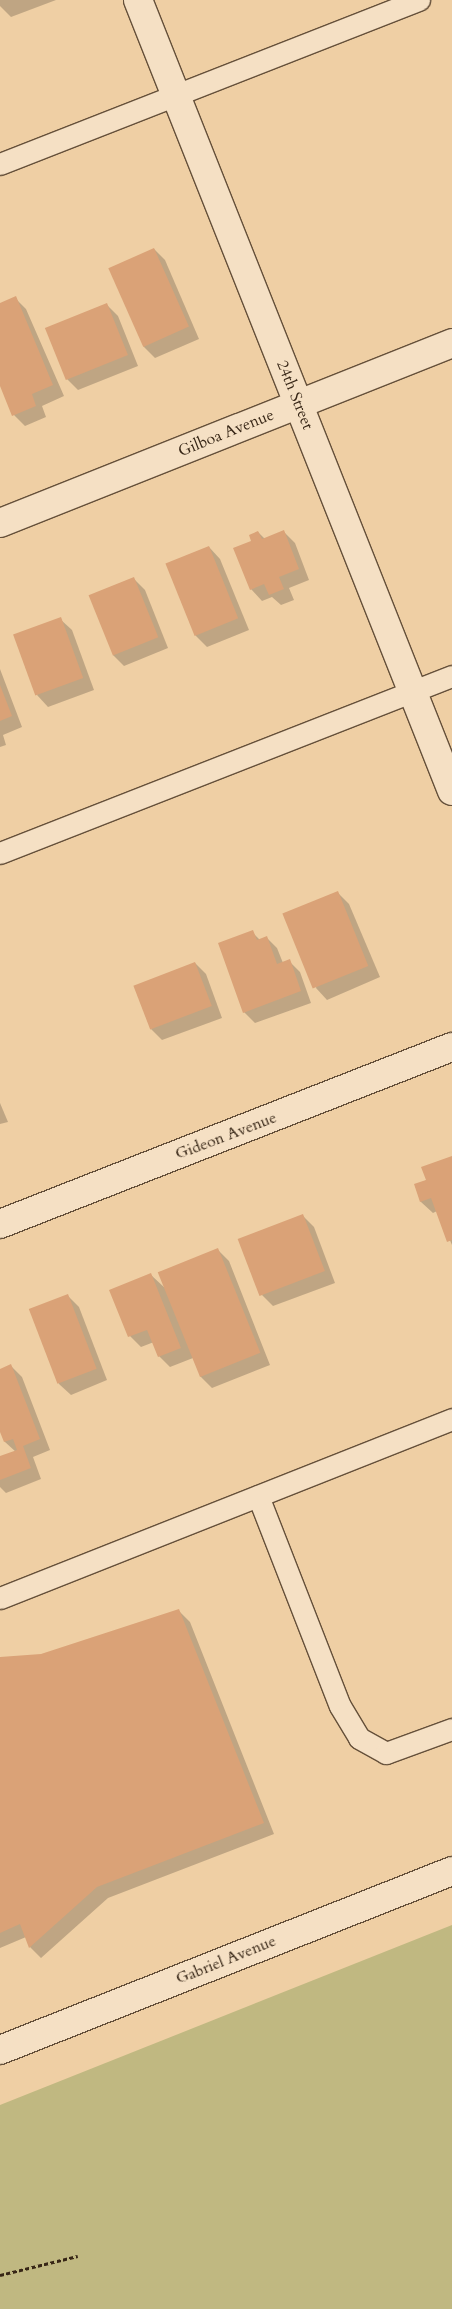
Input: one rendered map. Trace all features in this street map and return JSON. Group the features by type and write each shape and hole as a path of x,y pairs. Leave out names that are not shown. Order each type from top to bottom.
{"street":[{"name":"24th Street","path":"138,0 452,791"},
{"name":"Gilboa Avenue","path":"0,523 452,343"},
{"name":"Gideon Avenue","path":"0,1224 452,1047"},
{"name":"Gabriel Avenue","path":"0,2050 452,1871"}],"lane":[{"path":"0,164 419,0"},
{"path":"0,853 452,676"},
{"path":"0,1598 452,1419"},
{"path":"258,1496 340,1706 359,1738 386,1752 452,1729"}],"path":[{"path":"0,2275 78,2256"}],"shaded area":[{"path":"452,1925 452,2309 0,2309 0,2105"}],"building":[{"path":"154,248 189,327 143,347 108,268"},
{"path":"16,296 53,385 32,394 36,406 12,416 0,386 0,303"},
{"path":"107,303 128,355 66,380 45,328"},
{"path":"284,530 299,569 279,577 284,589 269,595 264,584 250,590 233,548 251,541 249,535 258,531 262,539"},
{"path":"209,546 238,618 195,636 165,564"},
{"path":"134,577 158,637 113,656 89,595"},
{"path":"61,617 83,678 35,696 13,634"},
{"path":"0,685 12,716 0,721"},
{"path":"338,891 368,966 313,989 282,913"},
{"path":"253,930 257,940 267,936 277,964 290,959 301,991 243,1013 218,943"},
{"path":"195,962 212,1006 150,1030 133,986"},
{"path":"452,1156 452,1240 447,1242 431,1198 420,1202 414,1184 426,1180 421,1167"},
{"path":"303,1214 325,1271 260,1296 238,1239"},
{"path":"218,1248 260,1353 200,1377 158,1272"},
{"path":"151,1273 181,1348 158,1357 147,1330 128,1337 109,1290"},
{"path":"68,1294 97,1369 57,1384 29,1309"},
{"path":"11,1364 40,1439 23,1446 31,1468 0,1480 0,1456 17,1450 13,1439 4,1442 0,1432 0,1369"},
{"path":"179,1609 264,1823 97,1887 29,1948 20,1924 0,1933 0,1657 41,1654"}]}
